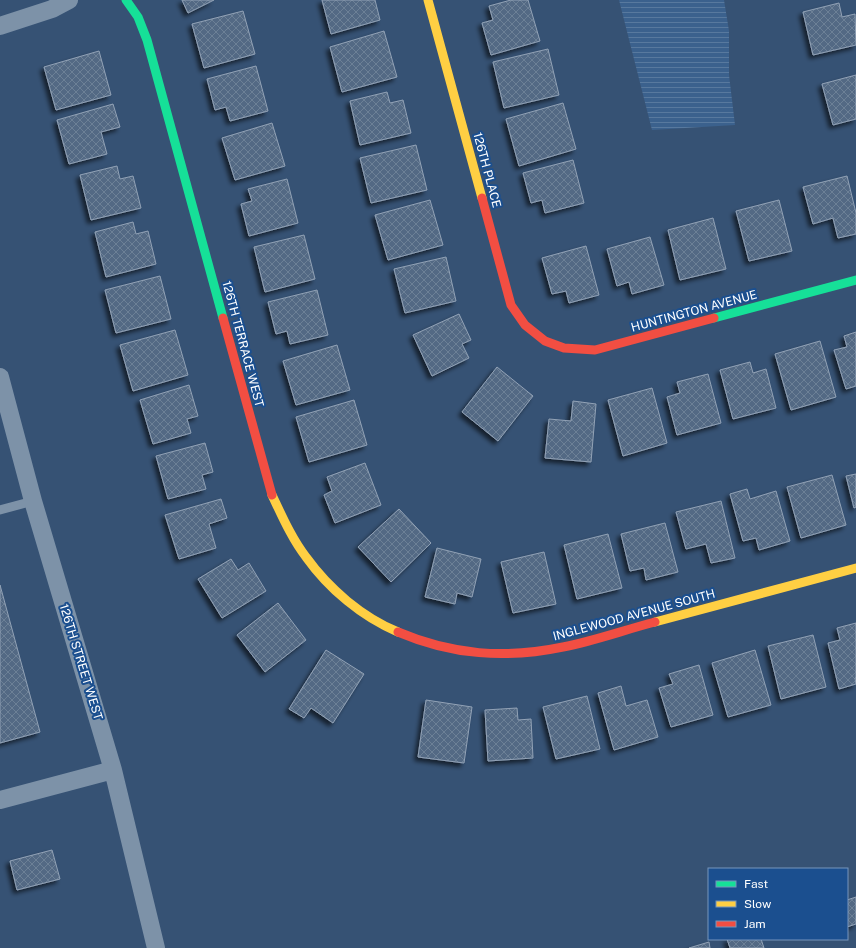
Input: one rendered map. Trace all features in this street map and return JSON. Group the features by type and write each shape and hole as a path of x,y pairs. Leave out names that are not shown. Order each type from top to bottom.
{"street":[{"path":"0,26 52,9 69,0"},
{"name":"126TH TERRACE WEST","path":"126,0 138,17 147,40 270,489 286,526 306,558 329,584 358,609 380,625 415,641"},
{"name":"126TH PLACE","path":"428,0 511,305 517,316 539,338"},
{"name":"HUNTINGTON AVENUE","path":"539,338 560,347 595,350 856,280"},
{"name":"126TH STREET WEST","path":"0,377 33,501 113,770 156,948"},
{"name":"INGLEWOOD AVENUE SOUTH","path":"415,641 453,650 481,653 509,654 540,652 856,568"},
{"path":"0,800 113,770"}],"lane":[{"path":"0,510 33,501"}],"water":[{"path":"619,0 724,0 729,31 729,75 735,125 652,130"}],"building":[{"path":"182,0 214,0 188,13"},
{"path":"322,0 375,0 380,20 331,34"},
{"path":"511,0 528,0 540,41 491,55 482,23 493,20 489,6"},
{"path":"839,3 842,17 855,14 856,45 813,55 803,12"},
{"path":"243,11 255,54 204,68 192,24"},
{"path":"384,31 397,77 342,92 330,47"},
{"path":"548,49 559,95 504,108 493,62"},
{"path":"99,51 111,95 56,110 44,67"},
{"path":"256,66 268,111 230,121 226,107 215,110 207,79"},
{"path":"856,75 856,119 833,125 822,84"},
{"path":"387,92 390,103 403,100 411,133 360,145 350,101"},
{"path":"563,103 576,149 519,166 506,119"},
{"path":"113,104 120,127 101,132 107,154 69,164 57,120"},
{"path":"272,123 285,166 235,180 222,138"},
{"path":"416,145 427,190 371,203 360,158"},
{"path":"573,160 584,203 545,213 542,200 531,203 523,173"},
{"path":"117,166 120,179 133,176 141,208 91,220 80,175"},
{"path":"847,176 856,213 856,234 838,238 833,218 813,224 803,187"},
{"path":"287,179 298,223 249,236 241,204 252,201 248,189"},
{"path":"430,200 443,245 388,260 375,215"},
{"path":"779,200 792,251 749,261 736,211"},
{"path":"713,218 726,269 680,280 668,230"},
{"path":"133,222 136,234 148,231 156,264 106,277 95,232"},
{"path":"304,235 315,279 265,292 254,247"},
{"path":"650,237 664,285 632,294 629,282 617,286 607,249"},
{"path":"586,246 599,295 569,303 566,291 552,294 542,258"},
{"path":"446,257 456,301 405,313 394,269"},
{"path":"160,276 171,319 116,333 105,290"},
{"path":"317,290 328,335 290,344 287,331 276,334 268,302"},
{"path":"459,314 471,340 462,344 469,358 432,376 413,335"},
{"path":"175,330 188,375 133,391 120,345"},
{"path":"856,332 856,386 846,389 834,350 847,347 844,336"},
{"path":"820,341 836,397 791,410 775,354"},
{"path":"337,345 350,390 296,405 283,361"},
{"path":"750,362 753,373 766,369 776,408 733,419 720,370"},
{"path":"497,367 533,396 498,441 462,412"},
{"path":"708,374 721,423 677,435 667,397 680,393 677,382"},
{"path":"189,385 198,416 187,419 191,433 153,444 140,400"},
{"path":"652,388 667,443 623,456 608,400"},
{"path":"354,400 367,445 309,462 296,417"},
{"path":"573,401 596,404 591,462 545,458 549,419 571,421"},
{"path":"205,443 213,472 202,475 206,489 168,499 156,456"},
{"path":"365,463 381,505 335,523 324,495 332,491 327,477"},
{"path":"856,474 856,507 854,508 846,476"},
{"path":"832,475 846,525 801,538 787,487"},
{"path":"747,489 750,499 776,491 790,541 759,550 756,538 743,541 730,494"},
{"path":"221,499 227,518 209,524 216,548 179,559 165,515"},
{"path":"721,501 735,558 711,563 706,544 686,549 676,512"},
{"path":"399,509 431,543 391,582 358,547"},
{"path":"665,523 678,572 646,580 644,568 630,571 621,534"},
{"path":"608,534 622,588 577,599 564,545"},
{"path":"437,548 481,559 472,597 457,593 455,604 425,597"},
{"path":"544,552 556,604 513,613 501,562"},
{"path":"231,559 238,570 249,563 266,591 222,618 198,579"},
{"path":"0,585 40,732 0,743"},
{"path":"278,603 306,640 265,672 237,635"},
{"path":"856,623 856,684 839,689 828,643 840,640 837,628"},
{"path":"813,635 826,687 781,699 768,646"},
{"path":"326,650 364,674 333,723 311,708 304,718 289,709"},
{"path":"755,650 771,705 728,717 712,663"},
{"path":"699,665 713,715 671,727 659,688 673,684 669,674"},
{"path":"621,686 626,706 647,700 658,737 614,750 598,693"},
{"path":"587,696 600,749 556,759 543,707"},
{"path":"426,700 472,707 464,763 418,757"},
{"path":"517,708 518,720 531,719 533,758 488,761 485,710"},
{"path":"52,850 60,879 17,890 10,861"},
{"path":"856,897 856,924 848,927 848,900"},
{"path":"727,940 761,940 764,948 730,948"},
{"path":"709,942 710,948 689,948"}],"traffic: fast":[{"path":"126,0 138,17 147,40 223,318"},
{"path":"714,318 856,280"}],"traffic: slow":[{"path":"428,0 482,198"},
{"path":"272,495 296,543 325,580 359,610 398,632"},
{"path":"655,622 856,568"}],"traffic: jam":[{"path":"482,198 511,305 525,325 545,341 564,348 595,350 714,318"},
{"path":"223,318 272,495"},
{"path":"398,632 438,646 479,653 500,654 541,651 575,645 655,622"}]}
